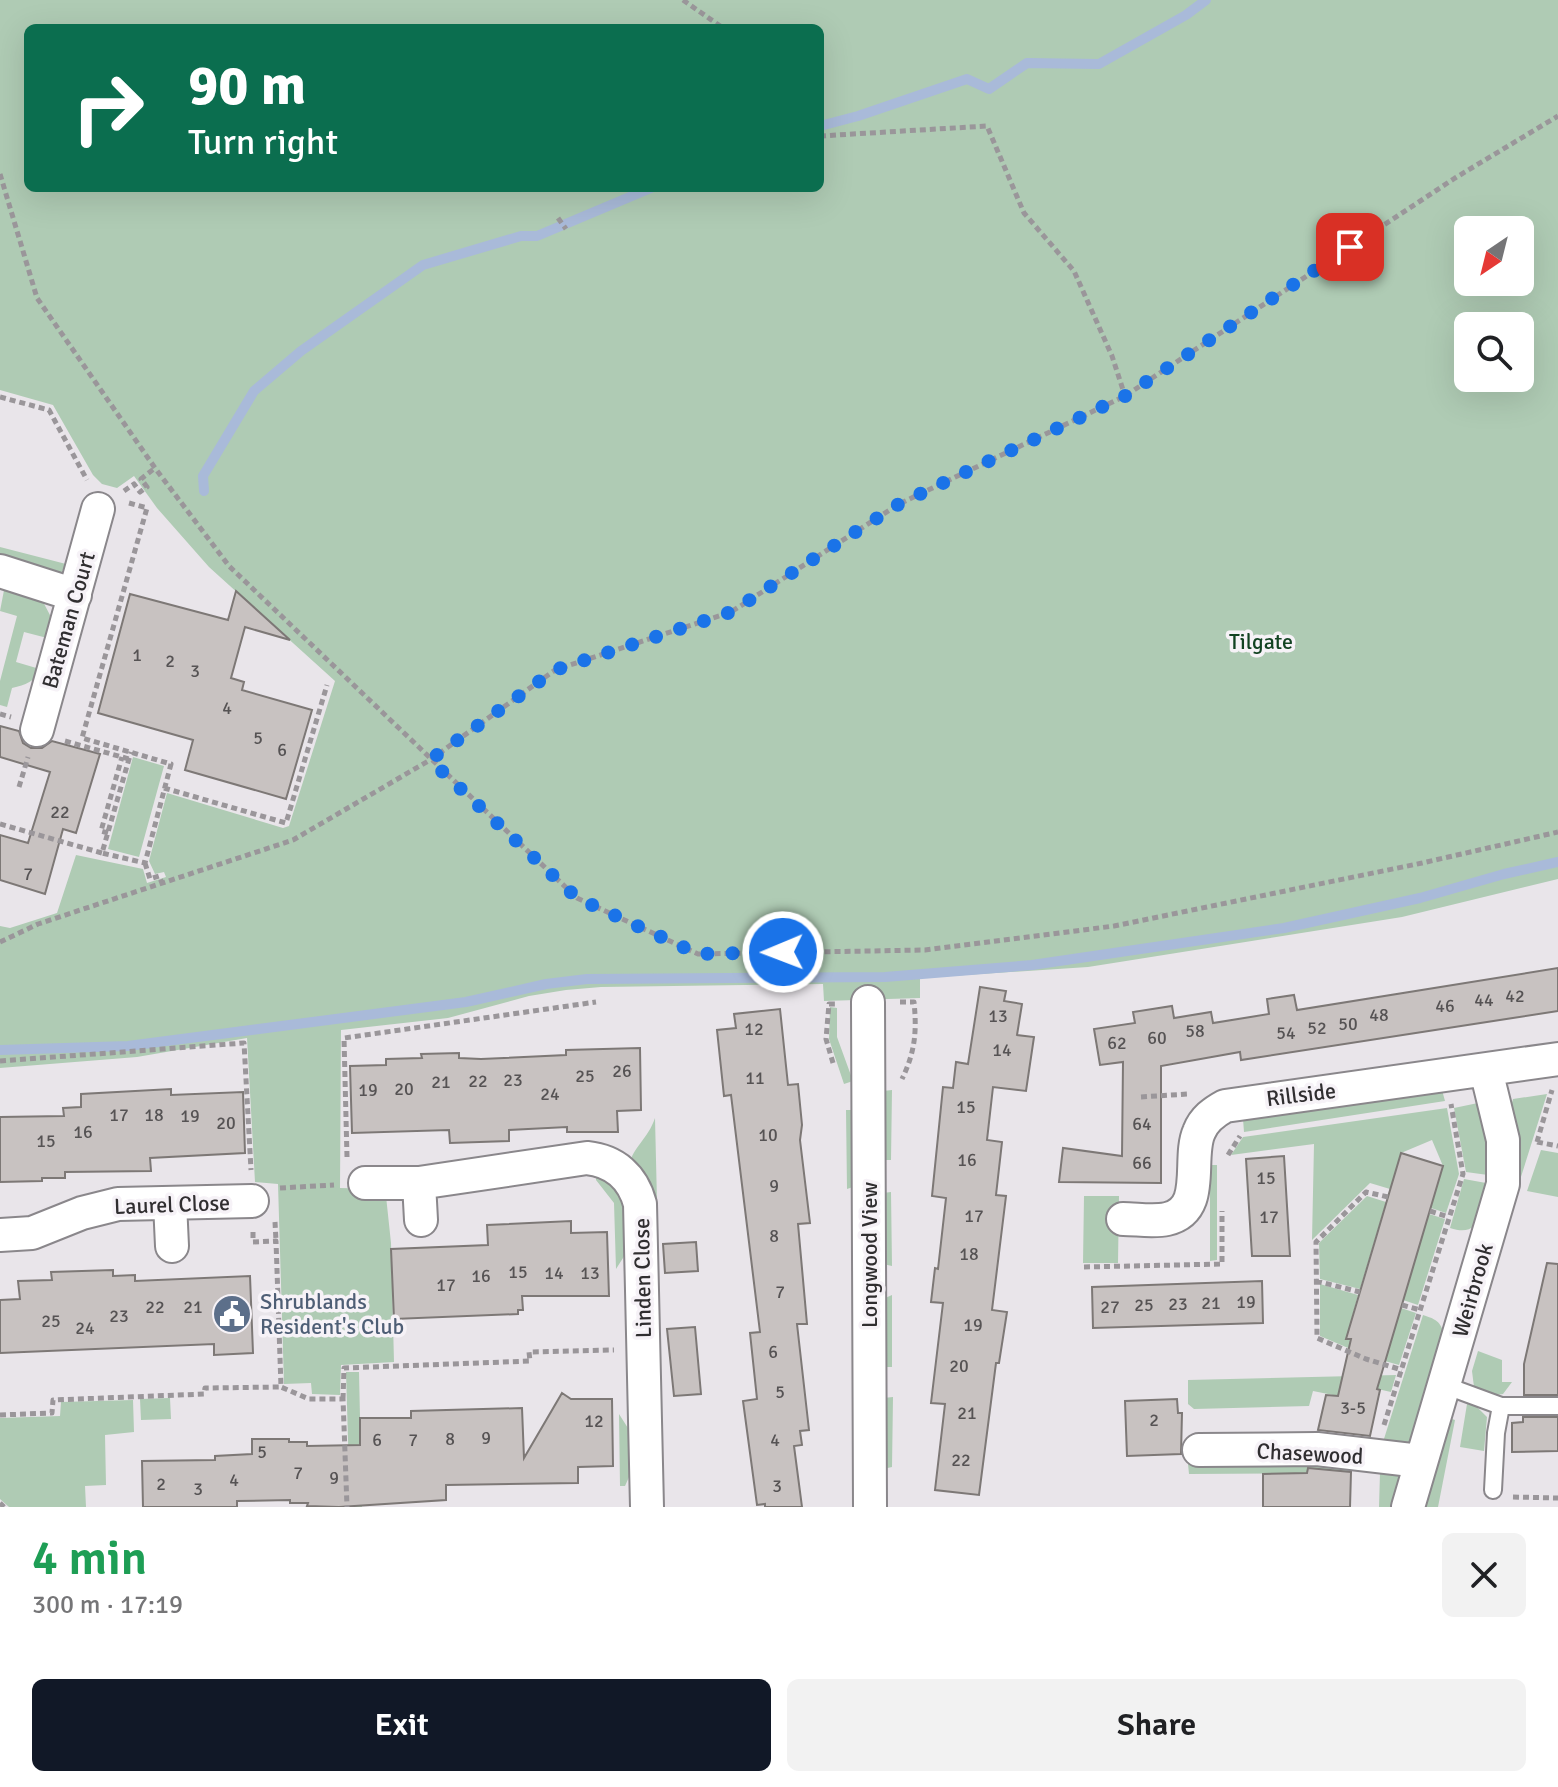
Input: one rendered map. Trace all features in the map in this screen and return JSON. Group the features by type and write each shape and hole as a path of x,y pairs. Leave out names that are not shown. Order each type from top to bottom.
{"street":[{"name":"Bateman Court","path":"37,730 75,595 108,500"},
{"path":"0,571 75,595"},
{"name":"Longwood View","path":"868,1002 870,1507"},
{"name":"Rillside","path":"1123,1219 1165,1220 1183,1210 1194,1188 1195,1144 1199,1131 1206,1120 1225,1106 1489,1084 1558,1059"},
{"name":"Weirbrook","path":"1408,1507 1503,1184 1503,1140 1489,1084"},
{"name":"Linden Close","path":"357,1184 419,1183 587,1158 611,1164 631,1181 640,1204 647,1507"},
{"path":"419,1183 421,1220"},
{"name":"Laurel Close","path":"0,1235 32,1233 91,1210 118,1204 252,1196"},
{"path":"170,1203 172,1246"},
{"name":"Chasewood","path":"1199,1450 1317,1449 1420,1461"}],"lane":[{"path":"1444,1385 1501,1406 1558,1406"},
{"path":"1493,1490 1496,1433 1501,1406"}],"path":[{"path":"683,0 717,24"},
{"path":"0,942 38,924 293,840 430,760 555,670 731,612 899,504 1125,396 1455,178 1558,116"},
{"path":"824,136 987,126 1024,213 1074,271 1112,356 1125,396"},
{"path":"0,174 37,298 155,468 229,566 577,898 698,954 925,950 1114,926 1558,832"},
{"path":"558,218 566,229"},
{"path":"0,397 49,410 108,500 147,508 82,738 171,764 145,863 150,879 159,876 162,883"},
{"path":"108,500 134,484 140,492 147,487 141,479 155,468"},
{"path":"132,519 143,522"},
{"path":"164,788 286,823 327,685"},
{"path":"102,853 131,752"},
{"path":"108,833 101,831 107,800 122,757"},
{"path":"0,824 145,863"},
{"path":"252,1196 357,1184 363,1163 348,1162 344,1038 596,1002"},
{"path":"0,1061 244,1043 253,1242 276,1241 281,1387"},
{"path":"1436,1105 1451,1103 1489,1084 1558,1089"},
{"path":"1377,1456 1463,1174 1451,1103"},
{"path":"1223,1163 1242,1134"},
{"path":"1537,1142 1558,1146"},
{"path":"1388,1197 1366,1192 1316,1242 1317,1338 1402,1370"},
{"path":"1084,1267 1222,1264 1222,1206"},
{"path":"1430,1211 1449,1217"},
{"path":"1316,1281 1360,1292"},
{"path":"1402,1305 1420,1310"},
{"path":"347,1507 344,1368 530,1361 529,1352 614,1349 614,1363"},
{"path":"0,1415 52,1413 53,1400 204,1394 205,1388 281,1387 309,1399 343,1399"},
{"path":"1493,1490 1493,1496 1558,1498"}],"green space":[{"name":"Tilgate","path":"0,0 1558,0 1558,879 1402,917 1088,967 920,978 920,998 824,1001 823,984 601,987 529,996 448,1018 341,1030 340,1188 378,1189 386,1196 391,1243 394,1362 341,1365 340,1395 312,1394 311,1383 284,1384 278,1184 255,1182 247,1038 137,1057 0,1068 0,926 10,928 57,913 76,855 143,869 147,883 166,877 164,872 155,874 149,861 167,793 283,828 289,826 335,681 209,567 157,508 134,476 117,488 102,484 93,475 53,405 0,390"},
{"path":"0,547 66,564 60,575 0,560"},
{"path":"5,585 41,598 51,617 51,639 24,632 16,662 43,670 29,682 12,688 7,707 0,705 0,681 17,616 0,611"},
{"path":"133,757 164,766 139,857 108,849"},
{"path":"830,1007 837,1008 837,1037 853,1081 844,1084 829,1039"},
{"path":"892,1090 891,1160 883,1160 883,1091"},
{"path":"1442,1090 1445,1101 1244,1132 1243,1119"},
{"path":"1547,1094 1520,1180 1519,1155 1510,1110 1513,1099"},
{"path":"1478,1103 1488,1130 1488,1175 1466,1172 1454,1108"},
{"path":"1447,1108 1459,1174 1446,1213 1431,1208 1443,1166 1432,1140 1401,1153 1390,1189 1370,1183 1312,1240 1314,1144 1231,1155 1243,1137"},
{"path":"846,1110 856,1110 856,1186 847,1189"},
{"path":"655,1118 657,1202 630,1164"},
{"path":"1541,1150 1558,1153 1558,1197 1527,1191"},
{"path":"1210,1165 1217,1165 1217,1260 1210,1261"},
{"path":"596,1173 622,1190 630,1247 616,1269 614,1203 596,1180"},
{"path":"1464,1179 1486,1183 1479,1219 1469,1229 1461,1230 1450,1228"},
{"path":"891,1192 892,1266 883,1264 883,1193"},
{"path":"1084,1196 1119,1196 1118,1263 1083,1263"},
{"path":"1367,1196 1386,1202 1360,1289 1320,1279 1319,1243"},
{"path":"1429,1214 1445,1219 1418,1305 1403,1300"},
{"path":"1320,1284 1358,1295 1346,1339 1369,1347 1401,1308 1416,1313 1399,1365 1367,1356 1320,1336"},
{"path":"892,1295 892,1367 883,1367 883,1299"},
{"path":"1423,1315 1437,1321 1444,1335 1413,1438 1408,1445 1383,1442"},
{"path":"1478,1351 1502,1360 1502,1382 1512,1382 1503,1394 1496,1395 1474,1387 1472,1371"},
{"path":"346,1372 359,1372 362,1507 350,1507"},
{"path":"1396,1375 1391,1392 1342,1381 1338,1396 1313,1391 1309,1406 1194,1409 1188,1404 1188,1380"},
{"path":"893,1397 892,1467 883,1469 883,1398"},
{"path":"170,1398 171,1419 141,1420 140,1399"},
{"path":"133,1400 134,1432 105,1435 106,1485 85,1486 86,1507 9,1507 0,1499 0,1418 60,1416 61,1402"},
{"path":"1467,1404 1476,1406 1487,1417 1484,1451 1460,1447"},
{"path":"619,1414 633,1436 633,1468 625,1486 620,1486"},
{"path":"1449,1418 1455,1420 1438,1507 1423,1507"},
{"path":"1351,1463 1351,1473 1189,1474 1188,1464"},
{"path":"1390,1470 1397,1474 1400,1482 1393,1507 1379,1507 1380,1473"}],"building":[{"path":"236,591 290,640 245,627 231,678 244,682 242,690 312,710 286,799 185,770 193,740 98,713 130,594 228,620"},
{"path":"0,726 19,731 23,743 31,748 42,748 52,741 100,754 76,833 63,829 45,894 0,880 0,835 28,843 50,772 0,757"},
{"path":"1558,968 1558,1011 1241,1060 1240,1052 1161,1066 1161,1183 1059,1182 1063,1148 1122,1156 1123,1062 1100,1065 1094,1029 1135,1023 1133,1012 1172,1006 1174,1018 1211,1012 1213,1023 1269,1014 1267,999 1294,995 1297,1010"},
{"path":"980,987 1006,991 1004,1001 1022,1004 1017,1035 1034,1037 1026,1091 993,1087 987,1140 1002,1142 996,1195 1006,1196 992,1310 1007,1312 999,1363 996,1363 979,1495 935,1490 945,1404 931,1403 943,1303 931,1302 946,1198 932,1196 943,1087 953,1088 956,1062 968,1064"},
{"path":"780,1009 788,1085 798,1084 802,1125 800,1140 810,1223 798,1224 807,1324 797,1324 809,1430 800,1431 802,1445 794,1446 802,1507 757,1505 743,1401 757,1399 750,1333 760,1332 731,1095 724,1096 717,1030 736,1028 734,1014"},
{"path":"640,1048 641,1110 617,1111 618,1132 567,1132 567,1127 509,1130 509,1141 450,1143 449,1130 352,1133 350,1066 386,1065 386,1059 422,1058 421,1054 459,1053 459,1058 481,1059 566,1055 566,1050"},
{"path":"171,1089 171,1095 243,1092 245,1153 150,1158 151,1171 65,1172 65,1178 0,1182 0,1117 64,1116 63,1108 81,1107 81,1094"},
{"path":"1401,1153 1443,1166 1377,1389 1380,1390 1370,1436 1318,1430 1326,1395 1338,1396 1351,1339 1346,1339"},
{"path":"1284,1156 1290,1256 1252,1256 1246,1159"},
{"path":"571,1221 571,1233 607,1232 609,1296 522,1296 523,1310 518,1310 518,1314 394,1319 391,1249 488,1245 487,1225"},
{"path":"696,1242 698,1271 665,1273 663,1244"},
{"path":"1547,1263 1558,1264 1558,1395 1524,1395 1524,1364"},
{"path":"113,1270 113,1276 135,1275 135,1281 250,1276 253,1353 214,1355 214,1344 0,1353 0,1300 20,1299 18,1281 52,1280 51,1272"},
{"path":"1262,1281 1263,1323 1093,1328 1092,1287"},
{"path":"695,1327 701,1394 674,1396 667,1329"},
{"path":"562,1393 571,1399 612,1399 613,1466 578,1467 578,1483 446,1485 446,1500 339,1507 307,1506 308,1503 290,1503 290,1500 237,1501 237,1507 143,1507 142,1461 215,1460 215,1456 252,1454 252,1439 289,1439 289,1442 307,1442 307,1446 360,1445 360,1418 411,1418 411,1411 522,1408 524,1458"},
{"path":"1177,1399 1178,1413 1182,1413 1181,1454 1127,1456 1125,1401"},
{"path":"1523,1417 1558,1417 1558,1451 1512,1452 1512,1423 1523,1422"},
{"path":"1308,1468 1351,1472 1350,1507 1263,1507 1263,1474 1307,1473"}],"waterway":[{"path":"824,125 967,79 989,89 1027,63 1099,64 1186,15 1206,0"},
{"path":"204,491 203,476 254,391 301,351 423,265 521,236 537,236 642,192"},
{"path":"0,1050 128,1046 466,1002 546,984 587,979 885,977 1032,965 1284,928 1420,898 1558,862"}],"place":[{"name":"Shrublands Resident's Club","path":"232,1314"}],"route":[{"path":"783,952 698,954 577,898 430,760 555,670 731,612 899,504 1125,396 1350,247"}]}
